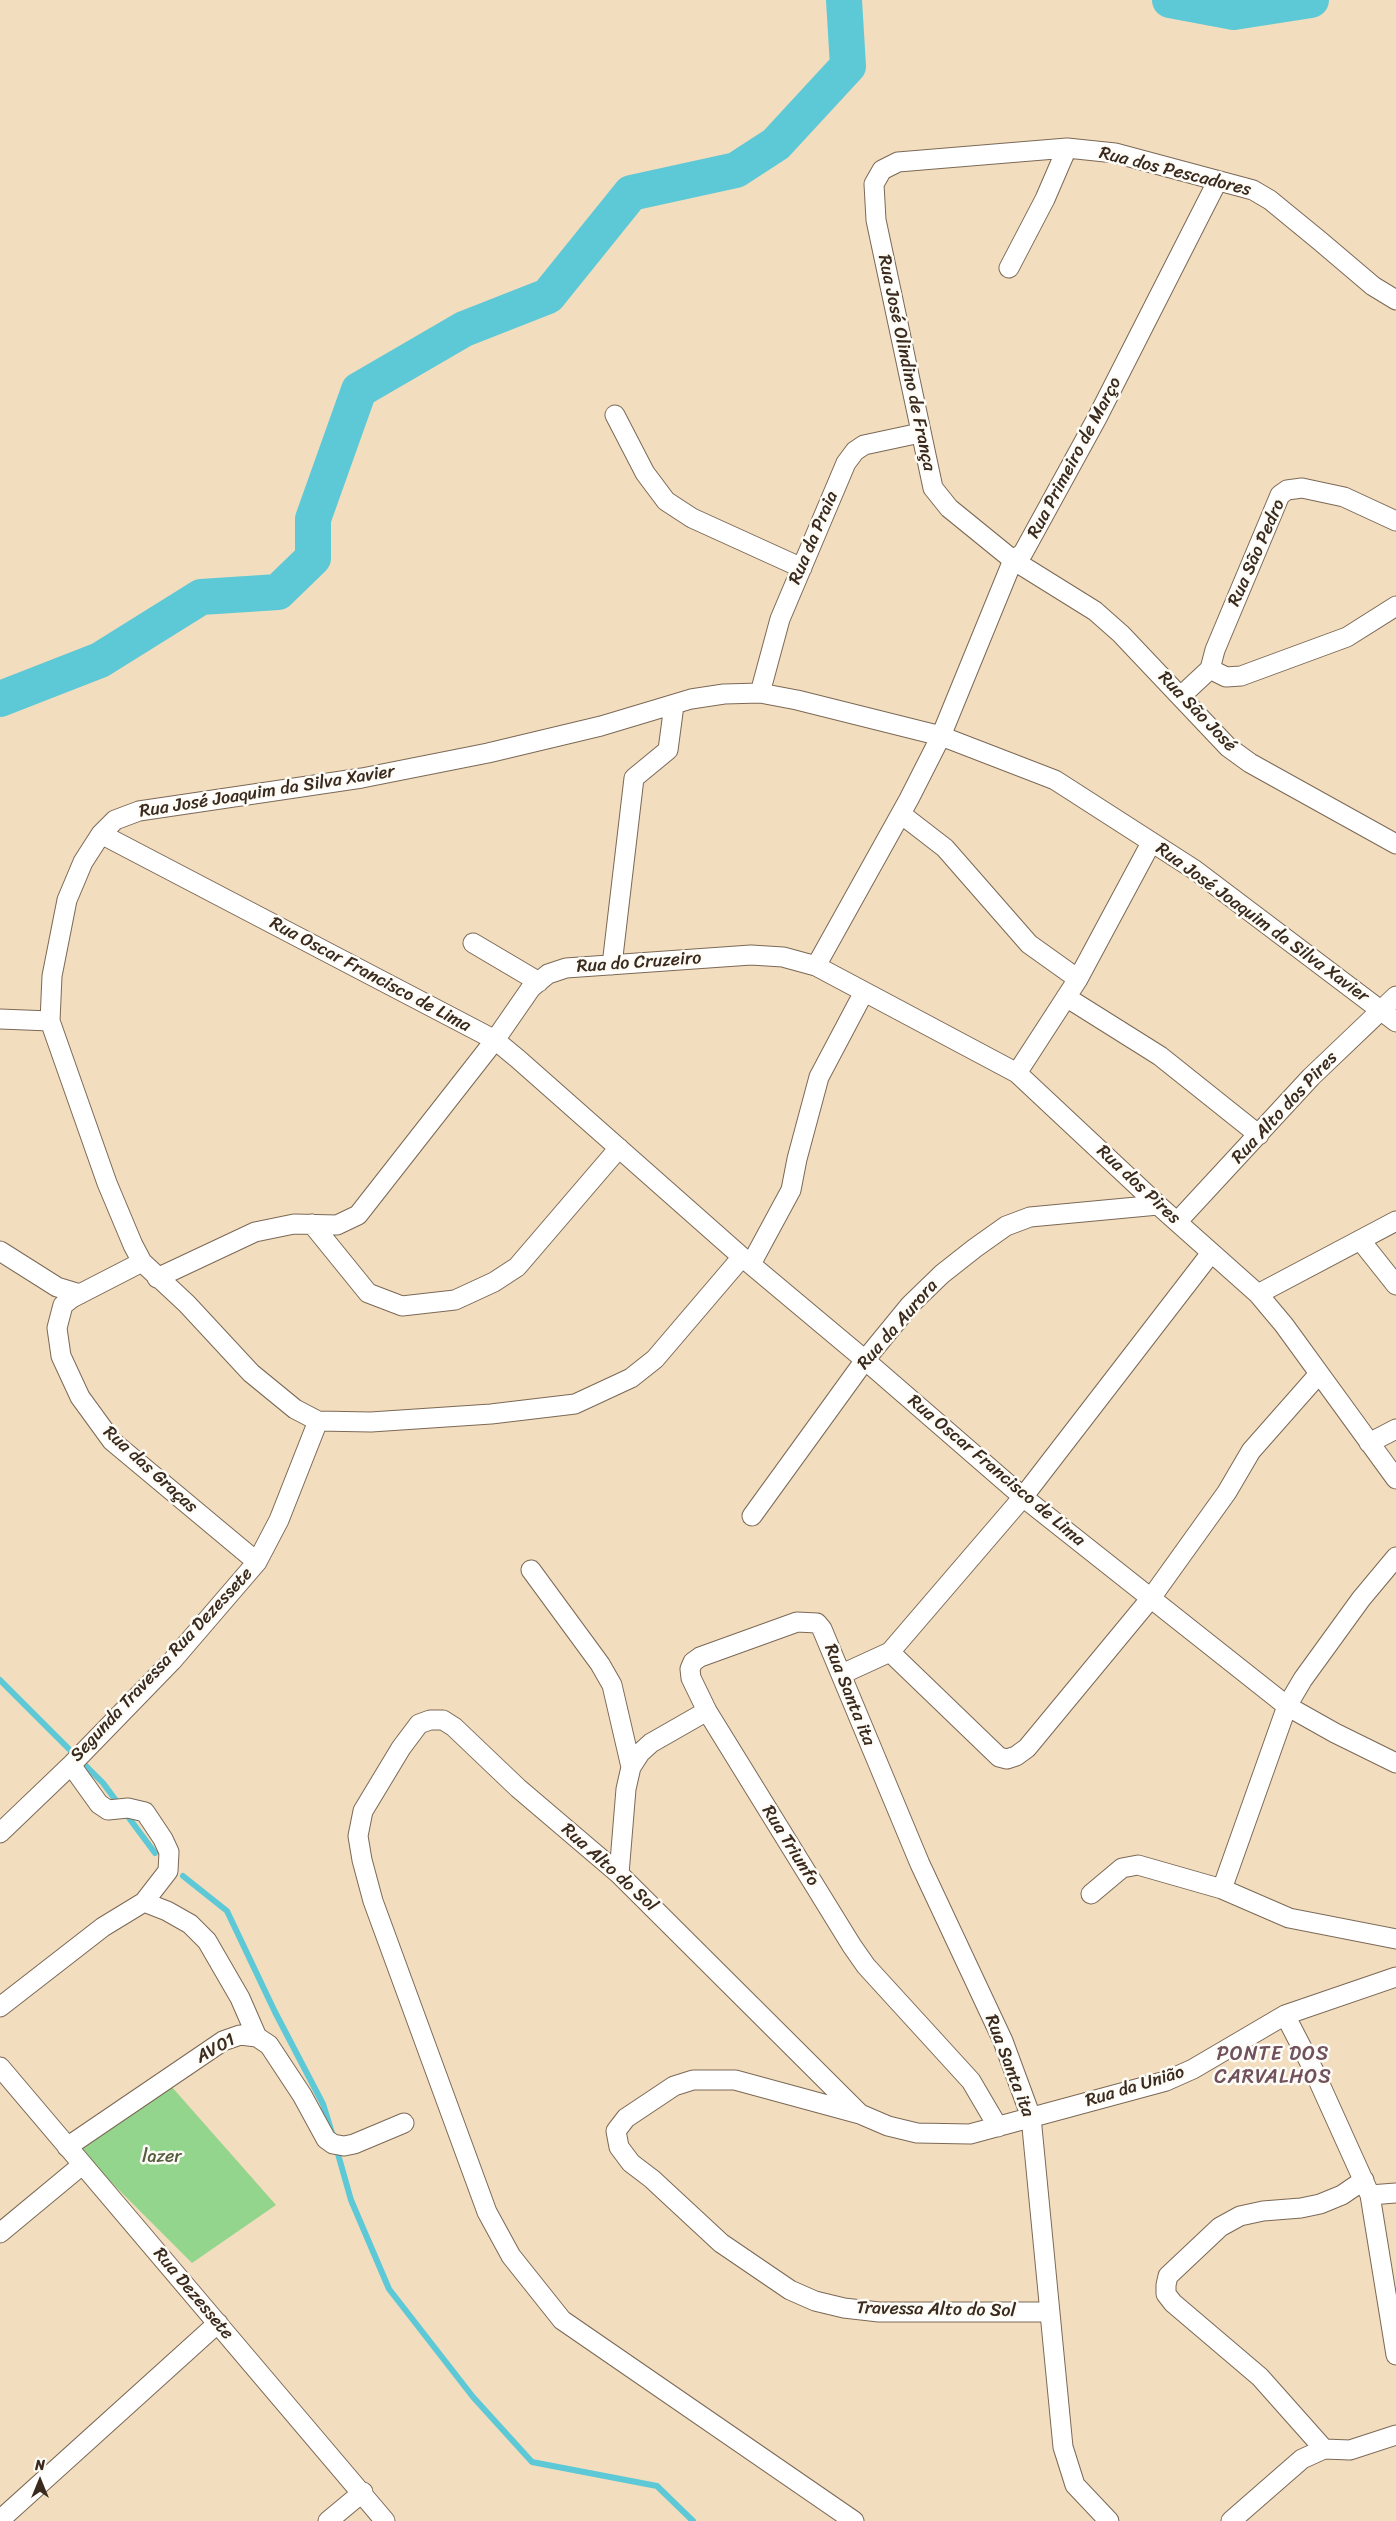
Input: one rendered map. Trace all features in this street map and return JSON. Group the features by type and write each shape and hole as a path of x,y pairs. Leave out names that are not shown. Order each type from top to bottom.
{"street":[{"name":"Rua dos Pescadores","path":"876,220 874,184 882,170 898,162 1067,148 1115,153 1217,182 1235,184 1253,190 1270,200 1366,281 1396,300"},
{"path":"1009,268 1045,199 1067,148"},
{"name":"Rua Primeiro de Março","path":"816,966 901,814 941,736 1013,560 1023,553 1098,418 1217,182"},
{"name":"Rua José Olindino de França","path":"876,220 933,488 949,508 1013,560"},
{"path":"615,415 645,473 666,501 692,518 802,568"},
{"name":"Rua da Praia","path":"760,694 773,640 846,463 855,451 879,441 920,433"},
{"name":"Rua São Pedro","path":"1210,669 1215,650 1280,495 1287,490 1302,488 1344,497 1396,521"},
{"name":"Rua São José","path":"1013,560 1094,611 1121,634 1228,747 1250,763 1396,844"},
{"path":"1181,696 1210,669 1226,677 1241,676 1347,637 1396,606"},
{"name":"Rua José Joaquim da Silva Xavier","path":"864,992 819,1077 797,1159 792,1190 746,1261 656,1359 631,1378 575,1404 482,1414 371,1422 318,1421 295,1408 251,1373 187,1304 142,1262 106,1183 50,1021 52,976 67,900 83,862 101,834 115,820 139,811 362,778 498,751 601,726 674,705 724,694 760,694 797,700 941,736 1055,780 1195,870 1396,1022"},
{"path":"612,965 634,778 668,750 674,705"},
{"path":"901,814 945,848 1030,944 1078,979"},
{"name":"Rua Oscar Francisco de Lima","path":"101,834 495,1040 746,1261 865,1360 1023,1497 1287,1706 1335,1733 1396,1763"},
{"path":"1017,1072 1078,979 1151,843"},
{"path":"473,943 539,982"},
{"name":"Rua do Cruzeiro","path":"157,1278 255,1232 285,1225 337,1225 358,1215 495,1040 531,988 548,974 566,968 751,955 783,957 816,966"},
{"name":"Rua dos Pires","path":"816,966 1017,1072 1211,1254 1258,1294 1284,1325 1318,1375 1396,1479"},
{"name":"Rua Alto dos Pires","path":"1177,1222 1311,1077 1396,996"},
{"path":"1066,997 1160,1056 1259,1135"},
{"path":"0,1019 50,1021"},
{"path":"312,1224 368,1292 402,1306 455,1300 494,1282 518,1267 619,1148"},
{"name":"Rua da Aurora","path":"752,1516 865,1360 910,1305 936,1280 1006,1226 1030,1217 1158,1205"},
{"path":"1258,1294 1396,1221"},
{"path":"1361,1240 1396,1285"},
{"path":"0,1251 57,1287 80,1294"},
{"path":"842,1674 890,1652 1023,1497 1211,1254"},
{"name":"Rua das Graças","path":"142,1262 80,1294 63,1305 57,1328 61,1356 80,1397 112,1441 257,1562"},
{"path":"890,1652 1000,1757 1007,1759 1016,1756 1027,1748 1151,1598 1226,1492 1251,1451 1318,1375"},
{"name":"Segunda Travessa Rua Dezessete","path":"0,1833 72,1765 172,1661 257,1562 279,1520 318,1421"},
{"path":"1370,1443 1396,1429"},
{"path":"1222,1889 1287,1706 1303,1679 1361,1599 1396,1557"},
{"path":"531,1570 600,1664 612,1685 631,1767"},
{"name":"Rua Triunfo","path":"822,1629 817,1623 797,1622 700,1657 693,1662 690,1669 691,1678 707,1711 866,1966 971,2081 998,2127"},
{"name":"Rua Santa ita","path":"822,1629 916,1855 1003,2041 1031,2117 1062,2437 1068,2468 1075,2485 1110,2521"},
{"path":"620,1874 626,1789 631,1767 640,1753 650,1743 707,1711"},
{"name":"Rua Alto do Sol","path":"854,2521 562,2320 510,2256 487,2212 373,1901 358,1836 363,1811 401,1748 419,1724 430,1720 443,1720 454,1727 518,1788 620,1874 860,2114"},
{"path":"0,2007 103,1927 144,1902 168,1871 169,1852 163,1839 145,1812 108,1810 99,1804 72,1765"},
{"path":"1091,1894 1122,1868 1138,1865 1222,1889 1289,1918 1327,1927 1368,1932 1396,1939"},
{"path":"144,1902 167,1910 190,1924 207,1941 240,1998 257,2037"},
{"name":"Rua da União","path":"860,2114 888,2126 917,2133 970,2134 998,2127 1166,2081 1192,2069 1285,2015 1396,1977"},
{"path":"1285,2015 1314,2071 1367,2188 1396,2355"},
{"name":"AV01","path":"67,2147 223,2041 240,2035 257,2037 269,2045 302,2095 326,2138 339,2145 404,2123"},
{"name":"Rua Dezessete","path":"0,2068 386,2521"},
{"name":"Travessa Alto do Sol","path":"860,2114 735,2080 693,2080 674,2086 658,2096 626,2118 616,2131 618,2148 631,2163 652,2179 721,2243 790,2290 815,2301 844,2308 879,2312 1050,2312"},
{"path":"0,2234 82,2165"},
{"path":"1324,2449 1260,2377 1173,2302 1166,2294 1168,2276 1220,2227 1240,2216 1262,2211 1302,2208 1367,2188 1396,2193"},
{"path":"0,2520 218,2323"},
{"path":"1231,2521 1281,2474 1302,2459 1324,2449 1350,2450 1396,2435"},
{"path":"328,2521 363,2492"}],"green space":[{"name":"lazer","path":"171,2086 276,2205 192,2263 77,2148"}],"waterway":[{"path":"0,699 100,660 201,597 278,592 313,558 313,519 359,390 464,329 548,296 631,193 736,170 776,144 848,66 844,0"},
{"path":"1170,0 1234,12 1311,0"},
{"path":"0,1680 103,1783 155,1853"},
{"path":"183,1876 227,1911 275,2012 323,2104 332,2133"},
{"path":"336,2147 351,2200 389,2289 473,2397 532,2462 657,2486 693,2521"}],"district":[{"name":"PONTE DOS CARVALHOS","path":"1273,2066"}]}
